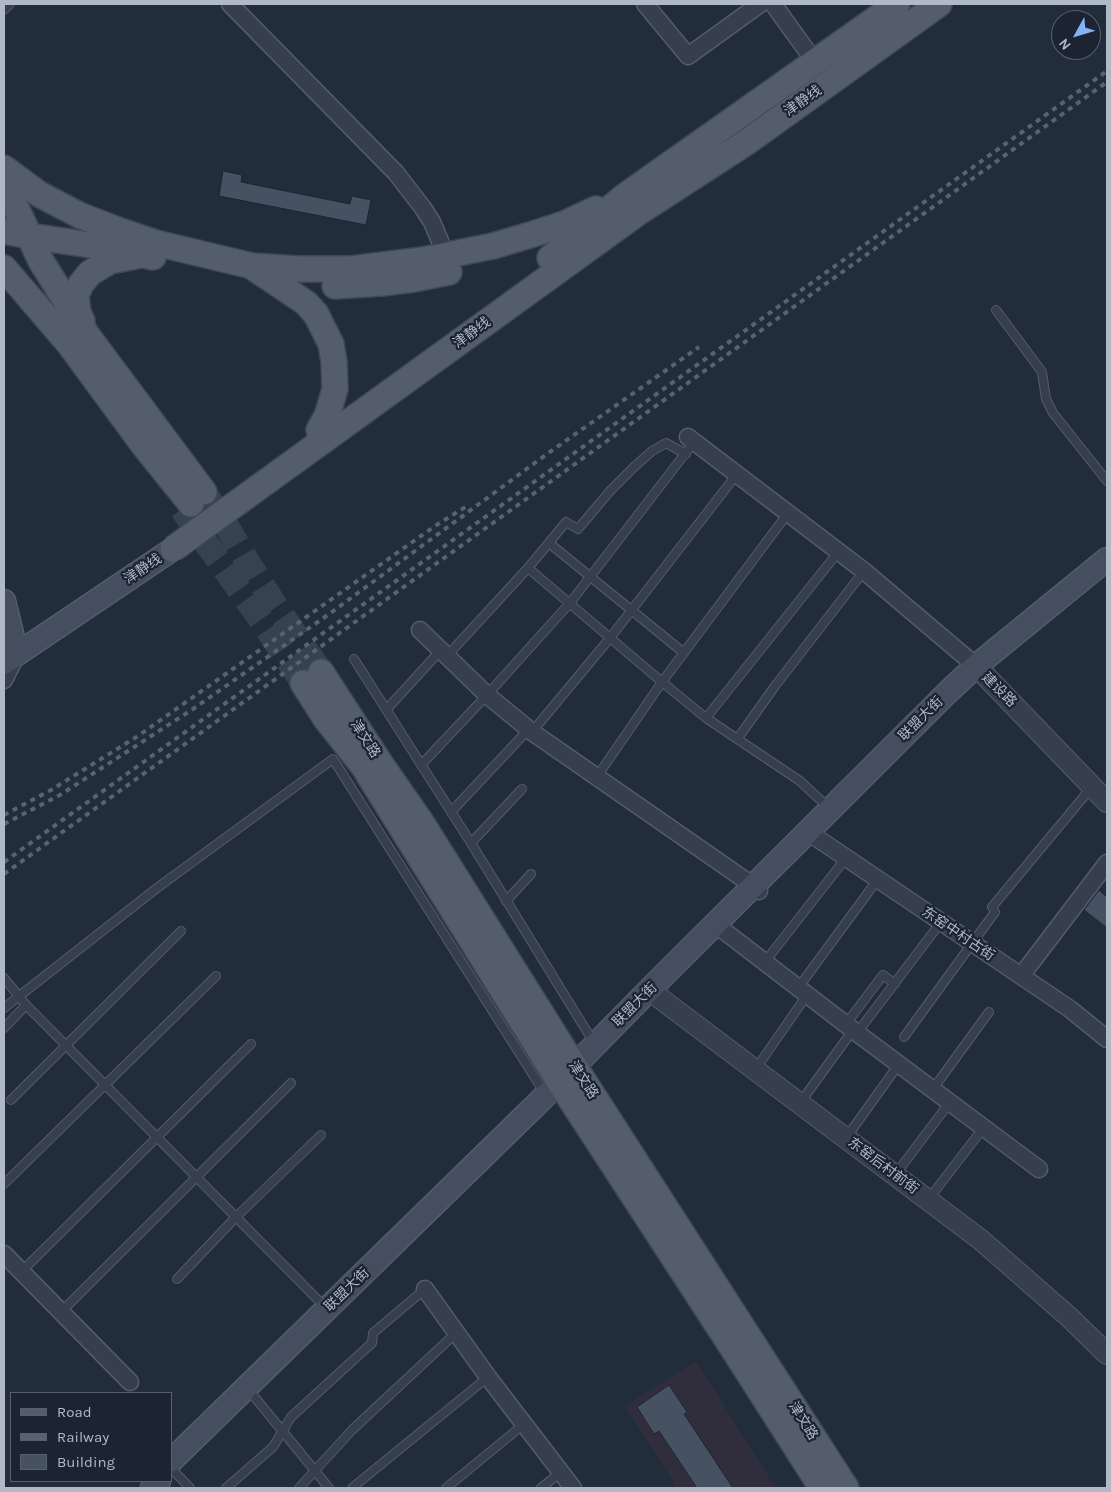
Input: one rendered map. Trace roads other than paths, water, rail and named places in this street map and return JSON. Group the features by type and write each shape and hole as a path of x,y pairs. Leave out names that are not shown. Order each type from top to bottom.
{"main road":[{"name":"津静线","path":"10,652 238,496 632,204 816,63 897,4"},
{"name":"津静线","path":"238,496 319,430 517,286 580,233 747,142 939,4"},
{"path":"4,168 39,194 86,218 156,243 252,266 298,269 351,269 422,260 447,264 486,264 580,233"},
{"path":"4,182 42,261 192,502 145,447 70,345 4,268"},
{"path":"4,231 148,255 179,265 235,277 315,286 352,286 414,279 493,246 632,204"},
{"path":"87,335 78,312 76,295 81,284 90,273 110,260 148,255"},
{"path":"252,266 306,303 316,314 330,344 334,362 335,389 327,416 319,430"},
{"path":"981,669 1107,559"},
{"path":"981,669 1107,574"},
{"path":"5,612 10,652"},
{"name":"联盟大街","path":"172,1467 329,1311 562,1085 833,812 981,669"},
{"name":"津文路","path":"324,672 348,734 364,767 562,1085 822,1488"},
{"name":"津文路","path":"324,672 362,713 406,785 421,822 562,1085 846,1488"}],"street":[{"path":"230,4 396,174 423,208 440,241 447,264"},
{"path":"645,4 688,56 760,4"},
{"path":"773,4 830,83"},
{"path":"689,444 737,474 788,512 864,571 981,669"},
{"path":"420,630 443,654 530,731 756,889"},
{"path":"4,680 10,652"},
{"name":"建设路","path":"981,669 994,684 1099,785 1107,802"},
{"name":"东窑中村古街","path":"811,834 1070,1009 1107,1039"},
{"path":"1021,976 1107,863"},
{"path":"718,926 764,963 1040,1169"},
{"name":"东窑后村前街","path":"653,992 1001,1257 1107,1354"},
{"path":"4,1254 130,1382"},
{"path":"425,1289 488,1377 573,1488"}],"lane":[{"path":"4,10 10,4"},
{"path":"996,310 1042,372 1046,399 1053,412 1107,481"},
{"path":"386,710 528,568 566,522 578,528 610,491 652,451 666,442 689,444"},
{"path":"421,766 488,695 591,578 689,444"},
{"path":"451,812 530,731 610,638 737,474"},
{"path":"596,778 662,682 788,512"},
{"path":"549,544 684,653"},
{"path":"706,718 838,551"},
{"path":"528,568 706,718 800,781 833,812"},
{"path":"738,738 775,686 864,571"},
{"path":"324,672 386,710 471,843 598,1049"},
{"path":"4,1008 157,888 333,758 562,1085"},
{"path":"904,1037 995,912 992,907 1099,785"},
{"path":"471,843 522,789"},
{"path":"764,963 846,858"},
{"path":"506,901 532,874"},
{"path":"755,1070 802,991 878,879"},
{"path":"852,1029 894,984 941,922"},
{"path":"11,1100 181,931"},
{"path":"800,1103 852,1029 883,975 894,984"},
{"path":"4,1184 216,976"},
{"path":"4,978 18,997 329,1311"},
{"path":"4,1028 26,1005"},
{"path":"933,1089 989,1012"},
{"path":"21,1272 251,1044"},
{"path":"846,1138 899,1064"},
{"path":"61,1312 291,1083"},
{"path":"895,1175 950,1102"},
{"path":"928,1200 984,1127"},
{"path":"177,1279 236,1217 321,1135"},
{"path":"226,1488 273,1447 291,1417 372,1343 373,1333 425,1289"},
{"path":"299,1488 352,1430 456,1333"},
{"path":"352,1488 488,1377"},
{"path":"250,1390 329,1488"},
{"path":"446,1488 524,1424"},
{"path":"541,1488 561,1472"},
{"path":"172,1473 190,1488"}],"tunnel":[{"path":"204,492 273,602 321,672"},
{"path":"182,509 303,683"}],"railway":[{"path":"4,862 1107,71"},
{"path":"4,874 1107,82"},
{"path":"4,824 60,795 193,709 332,612 547,454 699,347"},
{"path":"4,815 51,790 138,736 435,526 467,506"}]}
